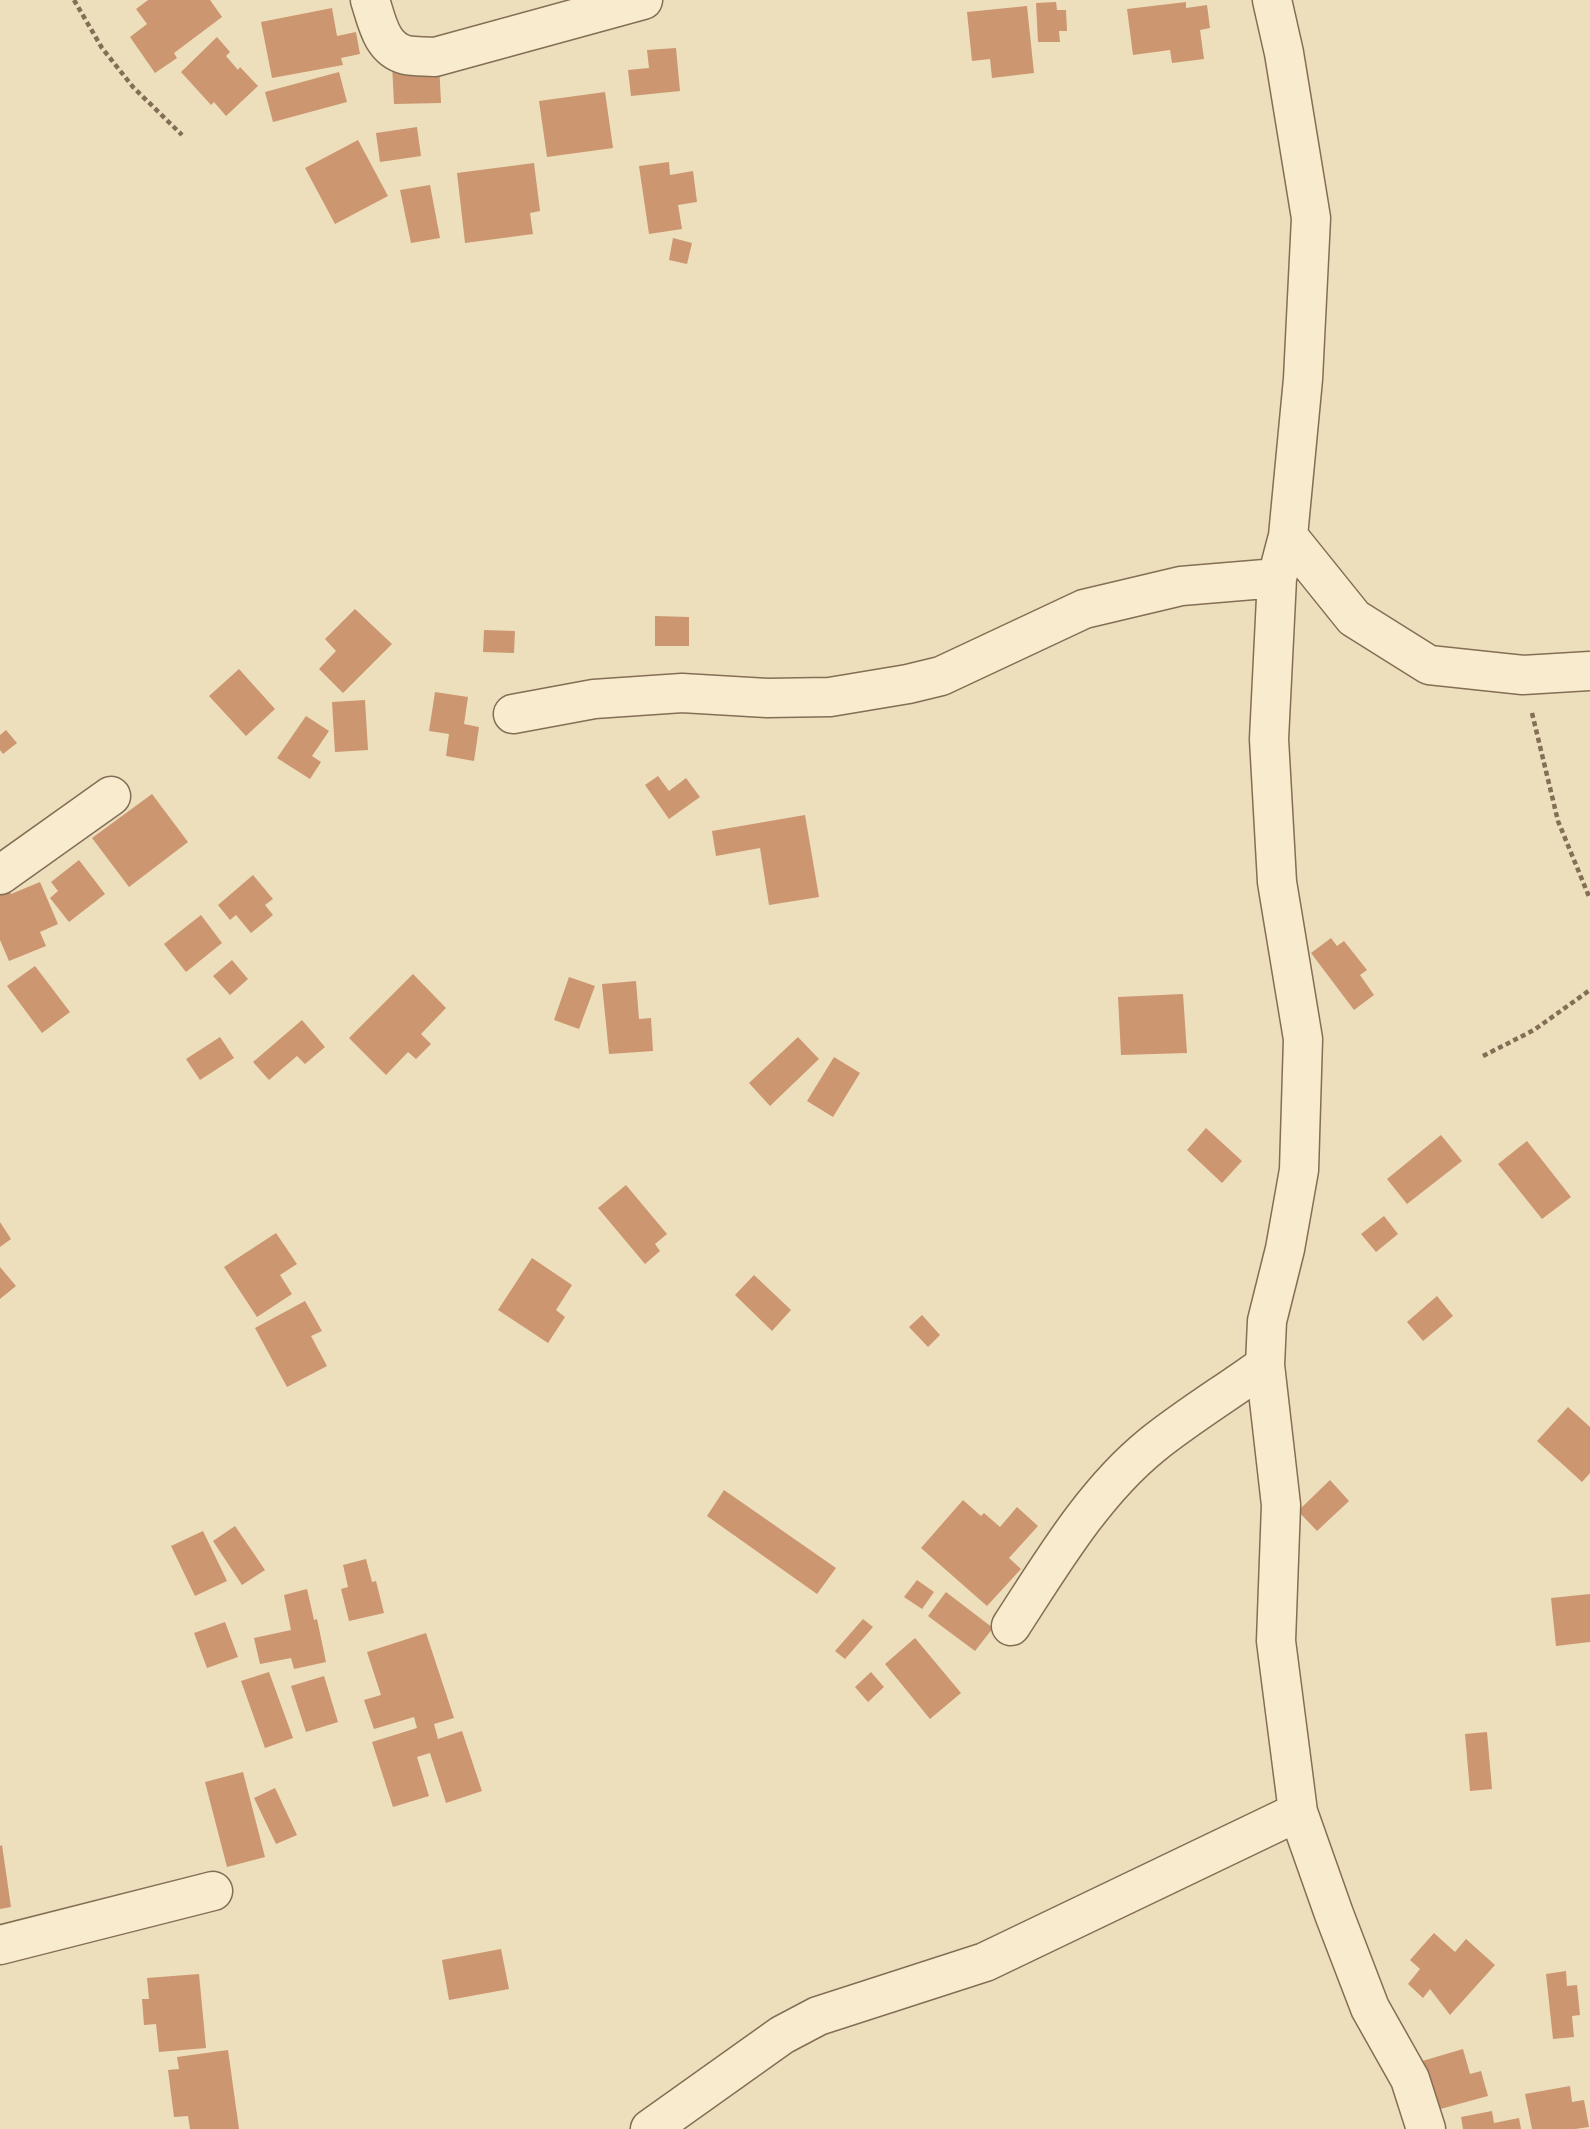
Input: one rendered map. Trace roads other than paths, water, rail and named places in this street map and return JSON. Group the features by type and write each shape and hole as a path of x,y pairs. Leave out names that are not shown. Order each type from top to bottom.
{"street":[{"path":"370,0 381,35 391,47 405,55 435,57 643,0"},
{"path":"1272,0 1284,53 1311,218 1303,379 1288,536 1278,578 1269,739 1277,882 1303,1039 1299,1170 1285,1250 1267,1321 1265,1365 1281,1505 1276,1640 1298,1812 1370,2008 1410,2079 1426,2129"},
{"path":"1288,536 1354,618 1429,665 1523,675 1590,671"},
{"path":"513,714 594,699 682,693 767,698 830,697 895,686 941,676 1084,608 1181,586 1278,578"},
{"path":"0,875 111,796"},
{"path":"1011,1626 1061,1550 1104,1494 1132,1464 1152,1446 1265,1365"},
{"path":"650,2129 782,2035 818,2016 985,1962 1298,1812"},
{"path":"0,1945 213,1891"}]}
